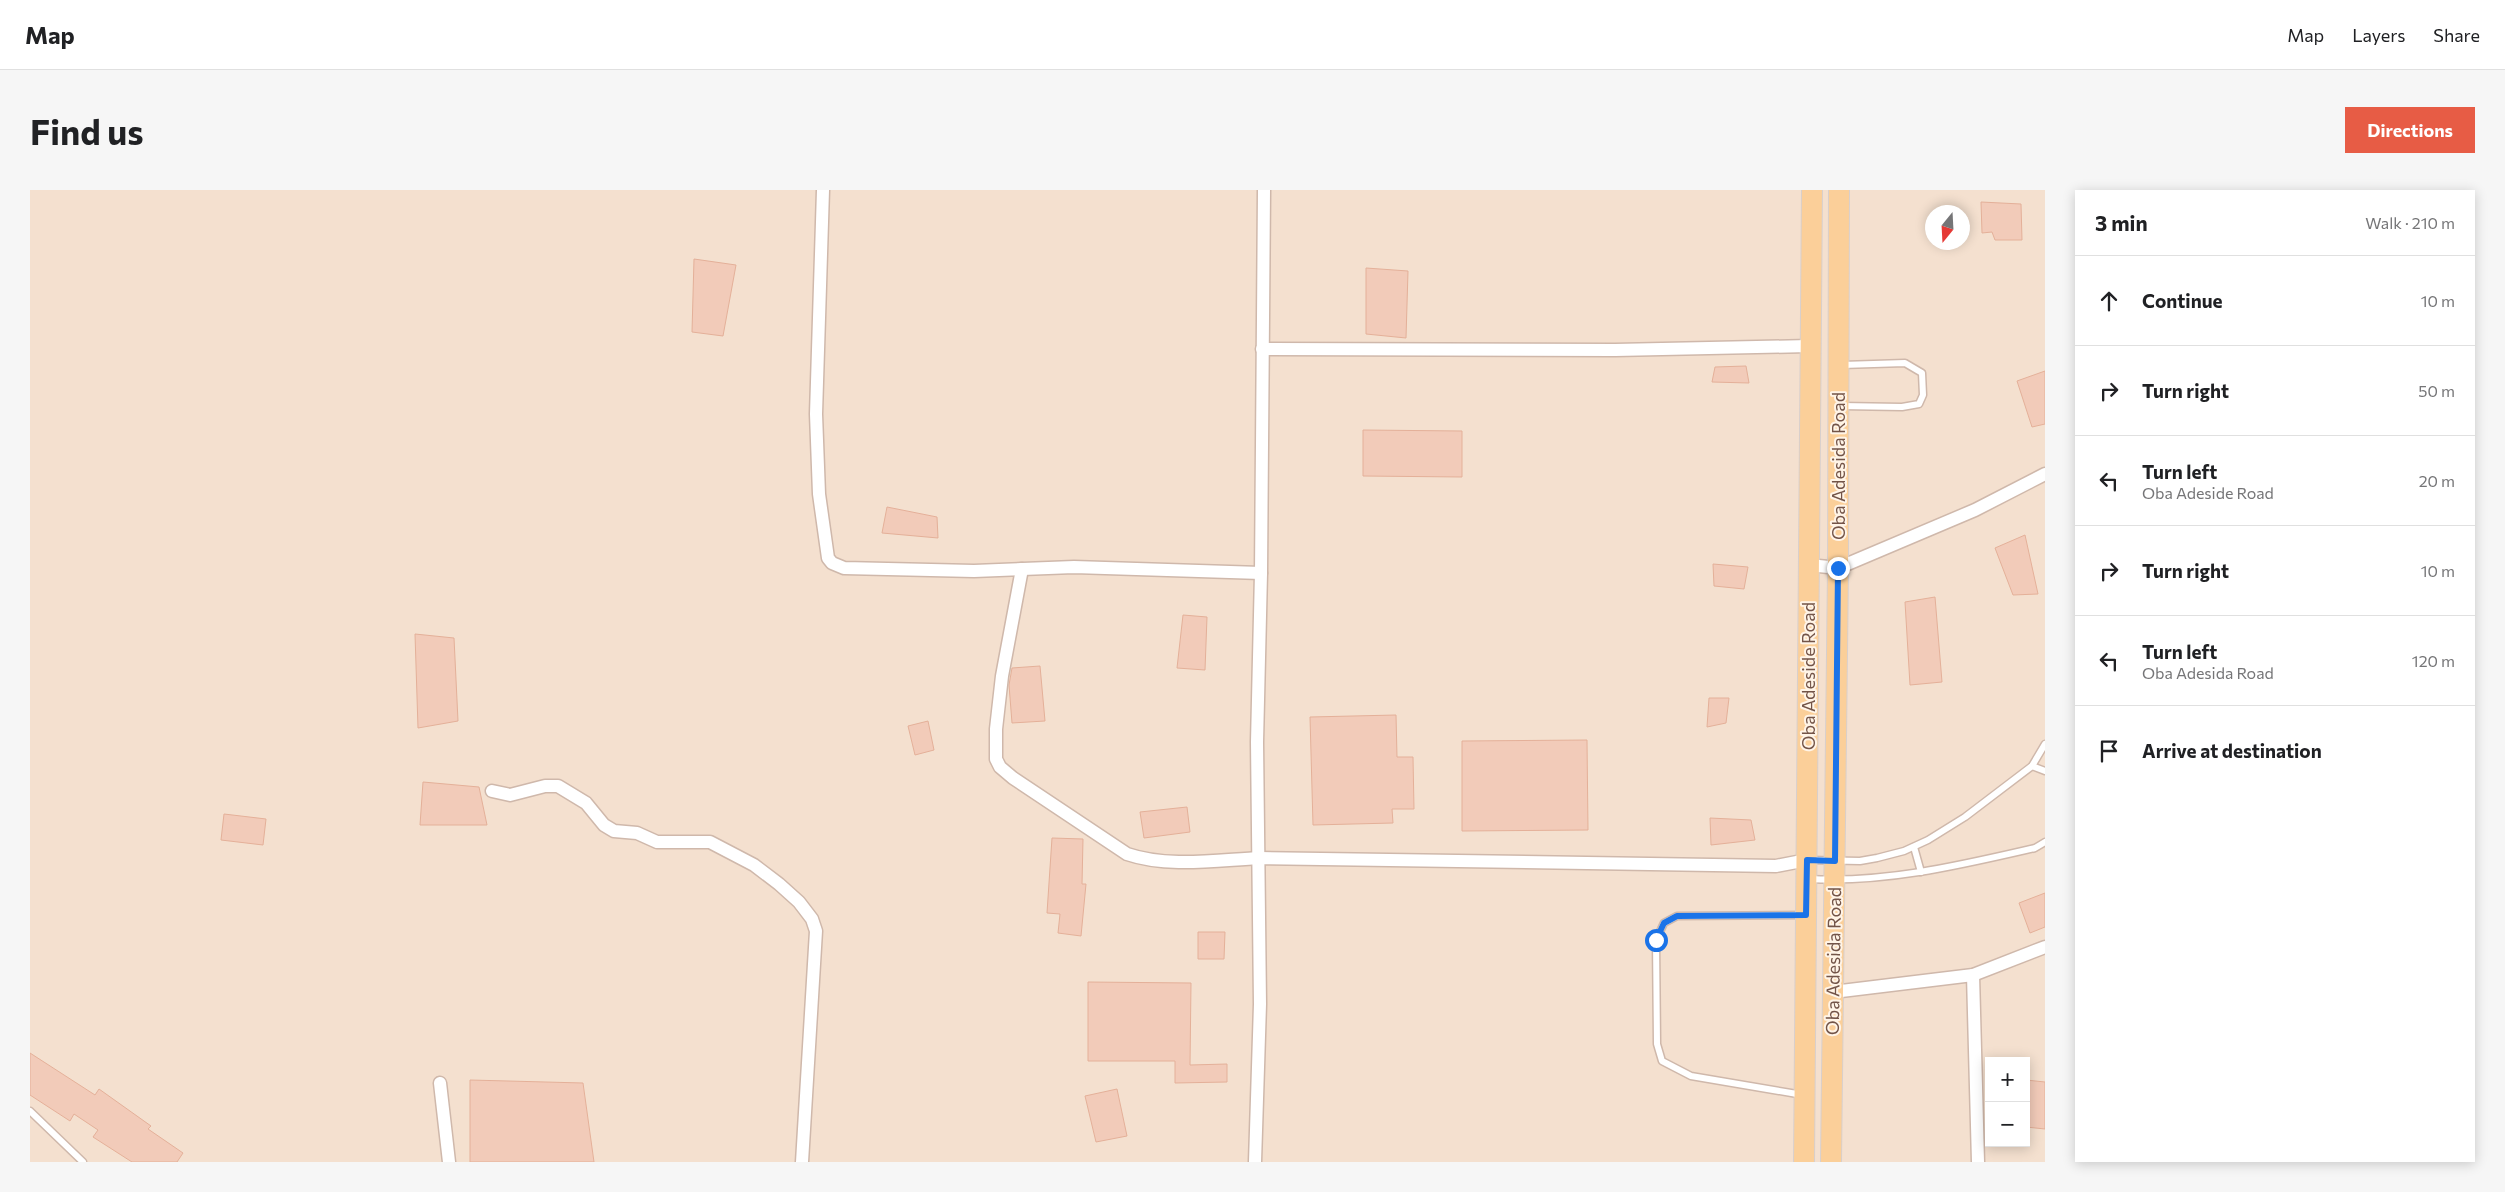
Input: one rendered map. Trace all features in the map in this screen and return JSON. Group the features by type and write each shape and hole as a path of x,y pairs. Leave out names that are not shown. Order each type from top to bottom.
{"main road":[{"name":"Oba Adeside Road","path":"1804,1162 1812,190"},
{"name":"Oba Adesida Road","path":"1831,1162 1838,568 1837,365 1839,190"}],"street":[{"path":"823,190 816,414 819,494 828,558 832,562 844,568 974,571 1074,567 1261,573"},
{"path":"1255,1162 1260,1074 1260,858 1257,742 1261,573 1264,190"},
{"path":"1262,349 1615,350 1810,346"},
{"path":"1809,566 1838,568 1975,510 2045,474"},
{"path":"1022,569 1002,676 996,729 996,759 1000,767 1127,854 1141,859 1176,861 1260,858 1776,866 1806,870"},
{"path":"492,792 510,795 552,785 563,788 586,803 604,825 614,831 637,833 657,842 710,842 754,865 799,902 812,919 816,931 802,1162"},
{"path":"1776,866 1806,870"},
{"path":"1833,992 1973,975 2045,947"},
{"path":"1973,975 1978,1162"},
{"path":"440,1083 449,1162"}],"lane":[{"path":"1837,365 1905,363 1922,373 1923,396 1919,404 1902,407 1838,406"},
{"path":"1806,870 1834,871 1914,847 1965,817 2032,766 2045,744"},
{"path":"2032,766 2045,771"},
{"path":"1806,870 1834,871 1892,878 2028,849 2045,842"},
{"path":"1914,847 1921,872"},
{"path":"1804,1096 1691,1076 1662,1061 1657,1044 1656,940 1664,923 1677,916 1806,915"},
{"path":"30,1111 84,1162"}],"shaded area":[{"path":"30,190 2045,190 2045,1162 30,1162"}],"building":[{"path":"1981,202 2021,204 2022,240 1995,240 1992,232 1982,233"},
{"path":"694,259 736,265 723,336 692,332"},
{"path":"1366,268 1408,271 1406,338 1366,334"},
{"path":"1746,366 1749,383 1712,382 1715,367"},
{"path":"2045,371 2045,424 2032,427 2017,381"},
{"path":"1363,430 1462,431 1462,477 1363,476"},
{"path":"887,507 937,517 938,538 882,533"},
{"path":"2025,535 2038,594 2013,595 1995,548"},
{"path":"1713,564 1748,567 1744,589 1714,586"},
{"path":"1935,597 1942,682 1910,685 1905,602"},
{"path":"1183,615 1207,617 1205,670 1177,668"},
{"path":"415,634 454,638 458,721 418,728"},
{"path":"1040,666 1045,721 1012,723 1009,685 1012,668"},
{"path":"1709,698 1729,698 1726,723 1707,727"},
{"path":"1396,715 1397,757 1413,757 1414,809 1392,809 1393,823 1313,825 1310,717"},
{"path":"928,721 934,750 915,755 908,726"},
{"path":"1587,740 1588,830 1462,831 1462,741"},
{"path":"423,782 479,787 487,825 420,825"},
{"path":"1187,807 1190,832 1144,838 1140,812"},
{"path":"224,814 266,819 263,845 221,840"},
{"path":"1710,818 1751,820 1755,840 1711,845"},
{"path":"1052,838 1083,839 1082,884 1086,884 1081,936 1058,933 1060,914 1047,913"},
{"path":"2045,893 2045,927 2030,933 2019,903"},
{"path":"1198,932 1225,932 1224,959 1198,959"},
{"path":"1088,982 1191,983 1190,1065 1227,1064 1227,1082 1175,1083 1175,1061 1088,1061"},
{"path":"30,1053 95,1095 99,1089 151,1126 148,1129 183,1153 177,1162 132,1162 93,1137 98,1130 74,1114 70,1121 30,1095"},
{"path":"470,1080 583,1083 594,1162 470,1162"},
{"path":"2030,1080 2045,1082 2045,1129 2030,1127"},
{"path":"1117,1089 1127,1136 1096,1142 1085,1096"}],"route":[{"path":"1656,940 1664,923 1677,916 1806,915 1807,860 1835,861 1838,568"}]}
